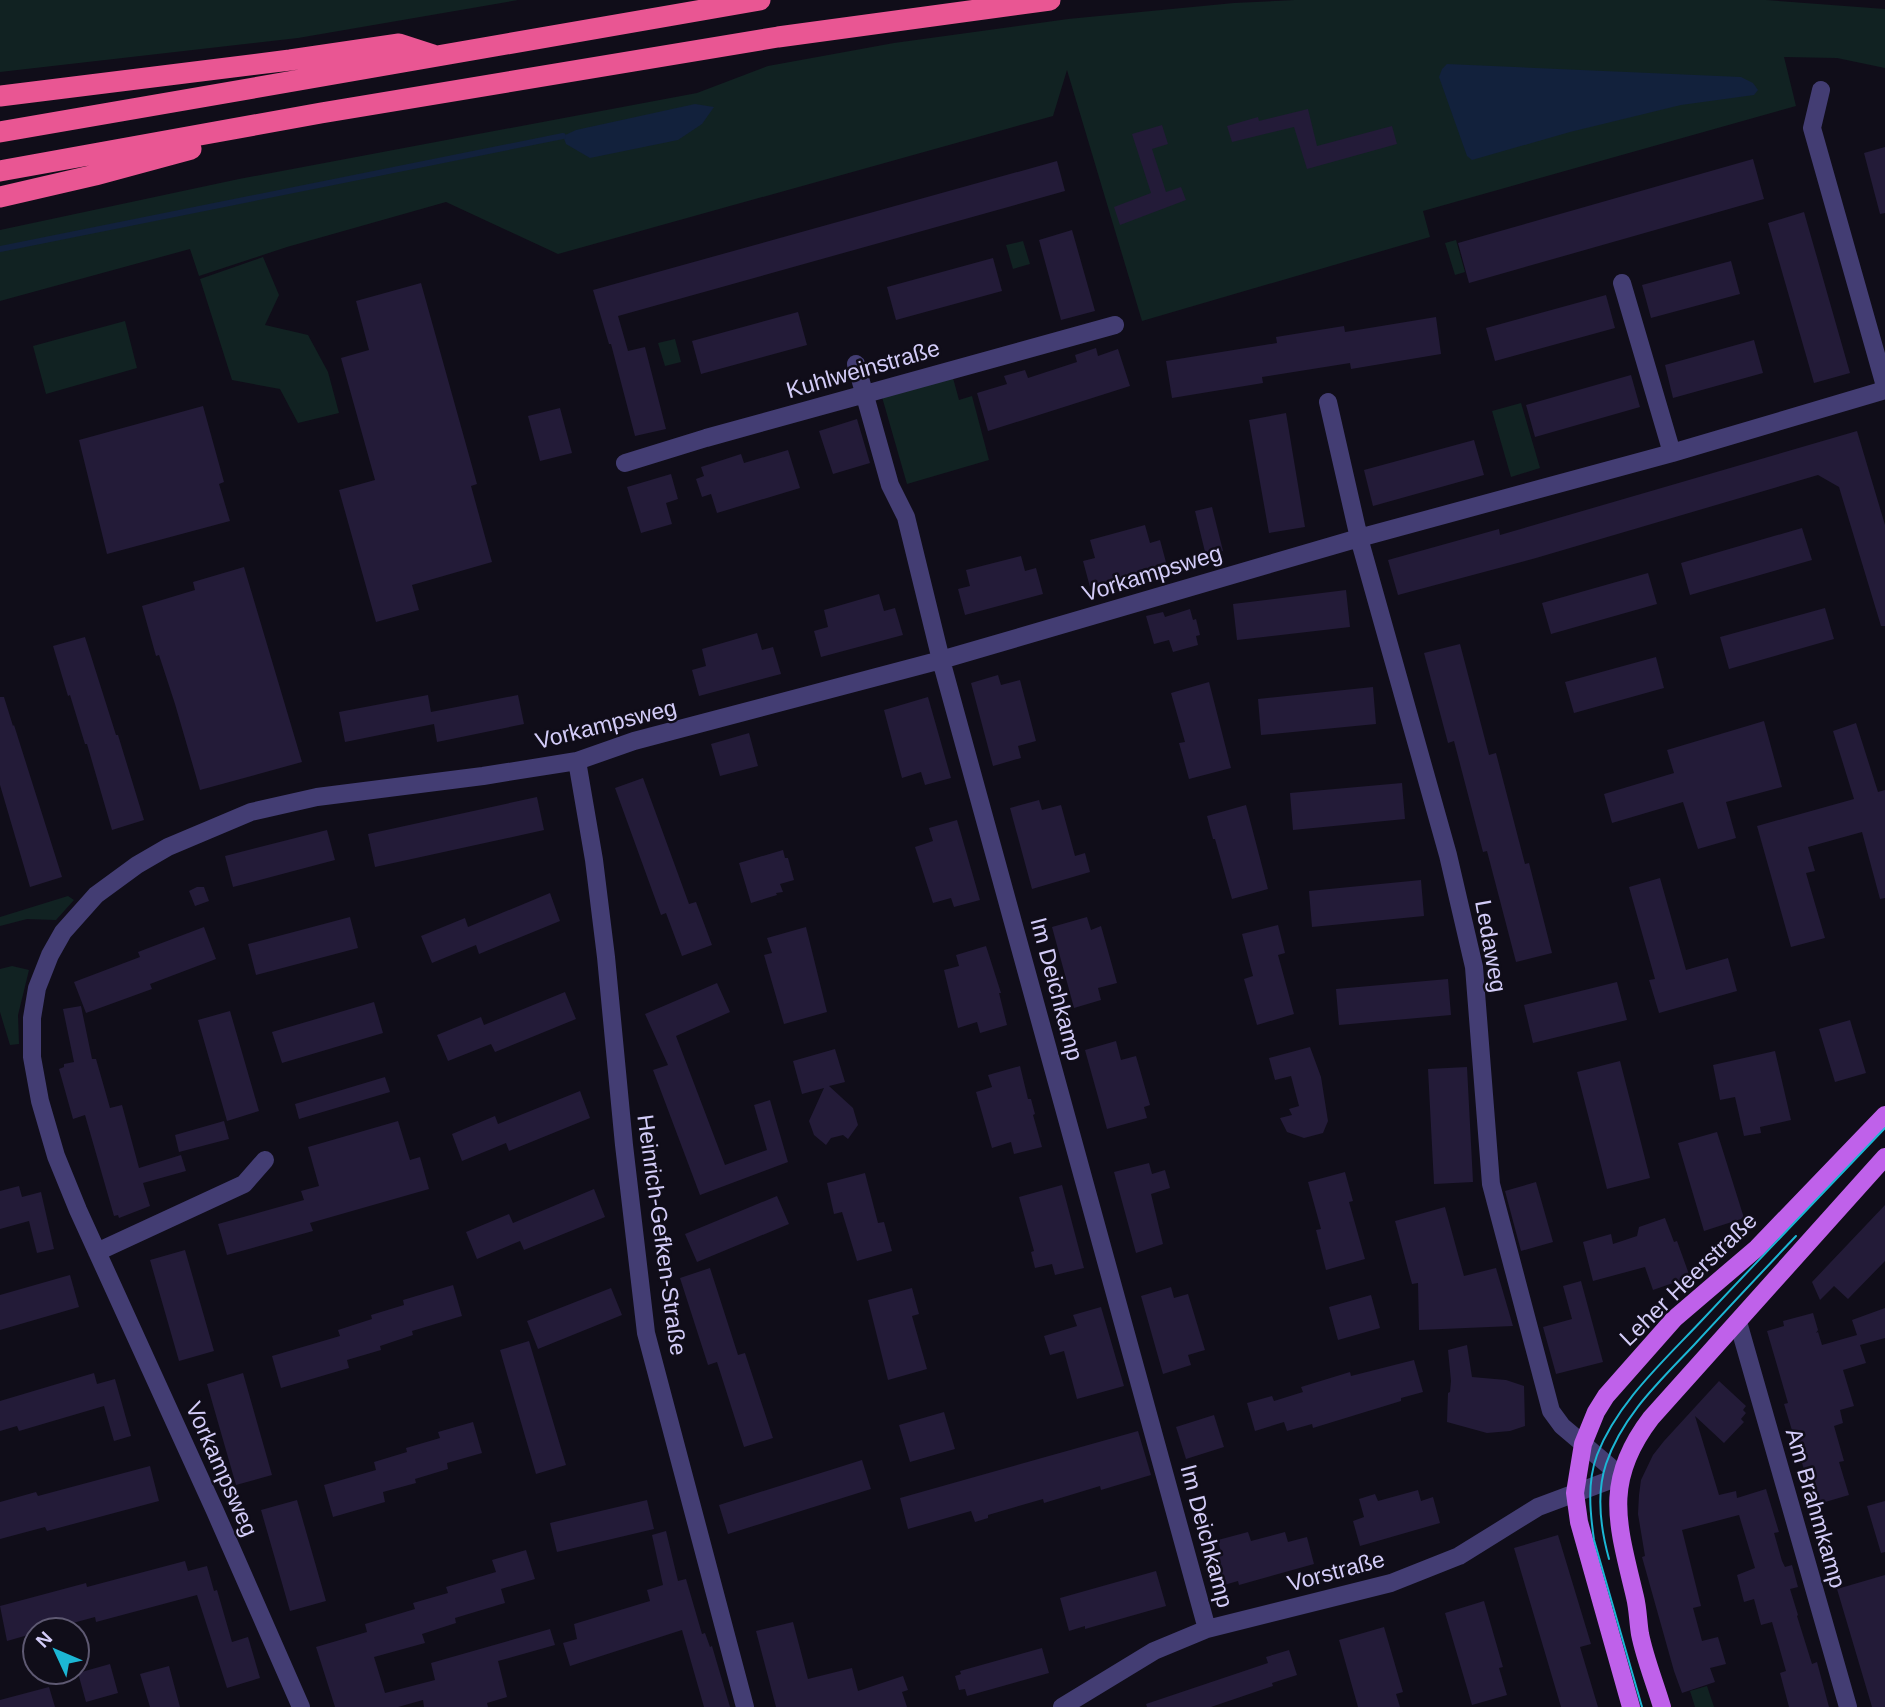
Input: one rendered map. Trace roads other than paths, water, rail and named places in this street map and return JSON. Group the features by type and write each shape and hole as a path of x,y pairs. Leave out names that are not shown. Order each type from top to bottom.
{"highway":[{"path":"0,132 760,0"},
{"path":"0,171 321,113 778,37 1050,0"},
{"path":"0,96 400,44 435,56"},
{"path":"0,197 95,175 321,113"}],"main road":[{"name":"Leher Heerstraße","path":"1632,1707 1579,1522 1575,1493 1583,1444 1595,1412 1674,1319 1757,1248 1885,1115"},
{"path":"1662,1707 1640,1635 1636,1601 1619,1531 1618,1494 1626,1458 1637,1436 1885,1157"}],"street":[{"path":"1821,90 1812,128 1885,388"},
{"path":"1622,283 1672,453"},
{"name":"Kuhlweinstraße","path":"625,463 1115,324"},
{"name":"Im Deichkamp","path":"856,365 890,485 906,517 941,660 1207,1629"},
{"name":"Vorkampsweg","path":"301,1707 97,1252 56,1156 40,1101 32,1057 32,1018 37,988 63,932 96,895 168,847 251,811 317,797 577,761 634,741 941,660 1359,538 1672,453 1885,388"},
{"name":"Ledaweg","path":"1328,402 1359,538 1448,855 1474,967 1491,1184 1551,1411 1562,1426 1621,1476"},
{"name":"Heinrich-Gefken-Straße","path":"577,761 594,860 607,962 624,1145 646,1334 745,1707"},
{"path":"97,1252 244,1184 265,1160"},
{"name":"Am Brahmkamp","path":"1738,1322 1848,1707"},
{"name":"Vorstraße","path":"1062,1707 1153,1651 1207,1629 1391,1583 1459,1556 1538,1507 1621,1476"}],"water":[{"path":"1447,64 1741,77 1753,83 1758,90 1754,95 1681,105 1570,132 1472,160 1467,156 1439,77"},
{"path":"695,104 714,107 702,124 678,140 590,158 566,144 563,136 576,130"}],"waterway":[{"path":"0,249 563,136"}],"tram line":[{"path":"1642,1707 1594,1540 1591,1486 1597,1455 1617,1417 1644,1382 1885,1128"},
{"path":"1609,1559 1602,1524 1601,1487 1606,1464 1622,1430 1655,1386 1796,1236"}]}
